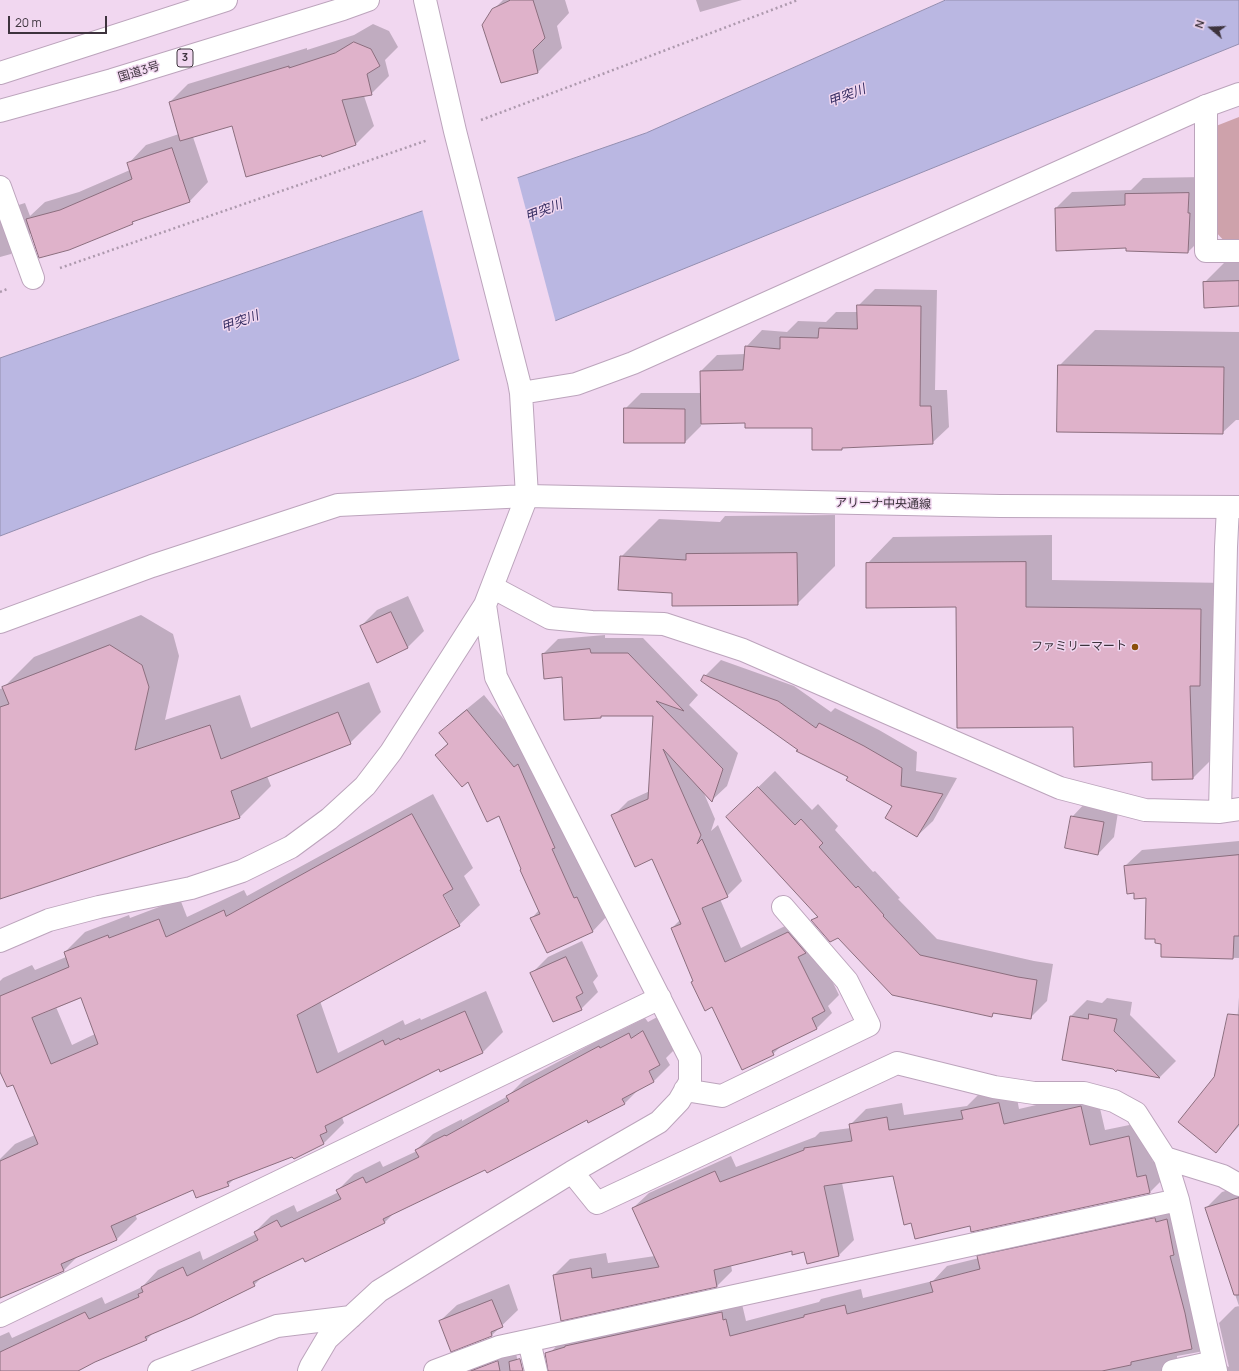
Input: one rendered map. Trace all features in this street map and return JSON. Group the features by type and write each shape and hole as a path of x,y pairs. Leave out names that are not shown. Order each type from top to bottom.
{"main road":[{"path":"0,73 226,0"},
{"name":"国道3号","path":"0,111 112,80 368,0"},
{"path":"0,941 49,920 99,907 198,885 242,871 290,847 329,819 365,786 391,752 488,596 527,496 520,387 456,134 425,0"},
{"path":"520,387 576,384 633,364 1206,106 1239,94"},
{"path":"1206,106 1206,251 1239,251"},
{"path":"0,187 33,278"},
{"name":"アリーナ中央通線","path":"0,622 152,566 338,505 527,496 1000,506 1234,507"},
{"path":"488,596 550,618 592,622 664,624 743,650 1060,788 1145,810 1230,810 1232,674 1226,555 1234,507"},
{"path":"309,1371 327,1339 379,1291 572,1172 659,1122 679,1101 690,1082 690,1058 496,677 488,596"},
{"path":"685,1090 722,1096 869,1025 847,981 783,907"},
{"path":"0,1316 660,998"},
{"path":"572,1172 597,1203 897,1063 994,1087 1034,1093 1084,1093 1114,1101 1136,1113 1165,1158 1178,1200 1215,1367 1173,1371"},
{"path":"1165,1158 1223,1176 1239,1185"},
{"path":"434,1371 498,1347 1178,1200"},
{"path":"158,1371 277,1326 351,1317"},
{"path":"529,1341 536,1371"}],"path":[{"path":"0,292 33,278 456,134 798,0"}],"shaded area":[{"path":"1239,117 1239,244 1227,244 1214,230 1216,126"}],"water":[{"name":"甲突川","path":"946,0 1239,0 1239,44 414,378 0,536 0,358 646,133"}],"pier":[{"path":"517,176 556,323 460,362 422,209"}],"building":[{"path":"511,0 533,0 545,38 533,50 538,73 501,83 482,25 492,9"},
{"path":"354,42 371,49 380,66 367,74 372,95 342,100 356,145 322,157 321,155 246,177 232,126 180,141 169,102 289,66 289,68 335,53"},
{"path":"172,148 190,202 132,222 133,224 69,250 39,258 26,219 60,210 132,179 127,163"},
{"path":"1189,193 1188,213 1190,213 1188,253 1126,251 1126,248 1056,251 1055,208 1125,205 1125,194"},
{"path":"1239,281 1239,306 1204,308 1203,282"},
{"path":"857,305 921,306 920,406 931,406 933,444 842,448 842,450 812,450 812,428 745,428 745,423 701,424 700,371 743,370 745,346 780,349 780,337 818,338 819,328 857,329"},
{"path":"1058,365 1224,367 1223,434 1057,432"},
{"path":"624,408 685,409 685,443 624,443"},
{"path":"797,553 798,605 672,606 672,593 618,590 620,556 686,560 686,554"},
{"path":"1026,562 1026,607 1201,609 1200,686 1190,686 1193,779 1152,780 1152,762 1074,767 1073,727 957,728 956,607 866,608 866,563"},
{"path":"391,612 408,648 377,663 360,626"},
{"path":"110,645 142,665 149,687 135,750 210,725 221,759 338,712 351,744 231,791 240,818 0,899 0,707 9,704 2,687"},
{"path":"590,649 591,653 628,653 684,711 656,701 723,769 712,802 663,749 701,835 697,844 702,839 728,897 702,908 725,962 788,932 806,953 798,957 825,1011 812,1018 817,1029 772,1051 774,1055 742,1070 712,1007 705,1011 691,982 693,981 671,928 681,924 652,859 635,867 611,815 648,799 653,716 601,716 601,718 564,720 562,677 544,679 542,654"},
{"path":"704,675 778,701 816,728 819,723 864,746 902,768 901,786 943,794 917,837 885,818 892,806 846,780 848,777 796,751 798,750 701,681"},
{"path":"467,710 514,767 518,764 555,848 552,849 574,898 577,897 593,932 547,953 530,918 540,914 520,870 521,869 499,816 487,822 468,782 462,787 435,755 448,744 439,733"},
{"path":"758,787 795,825 801,819 823,843 819,847 856,888 858,886 884,915 883,916 920,955 1037,980 1031,1019 993,1013 992,1017 892,995 838,938 830,942 811,920 818,917 726,817"},
{"path":"412,814 453,889 443,895 460,926 297,1015 317,1073 383,1040 385,1045 399,1038 400,1040 465,1011 483,1053 440,1072 439,1069 325,1126 327,1132 320,1135 324,1144 294,1159 292,1157 227,1182 229,1186 196,1198 193,1190 111,1226 117,1240 61,1264 64,1271 0,1298 0,1161 38,1144 13,1085 7,1087 0,1072 0,996 69,967 64,952 108,935 109,938 159,919 166,937 224,910 226,916","holes":["81,998 98,1044 51,1064 32,1018"]},
{"path":"1071,816 1104,822 1098,855 1065,848"},
{"path":"1239,855 1239,936 1234,936 1233,959 1161,957 1161,944 1155,943 1155,939 1145,939 1146,898 1134,899 1134,893 1127,894 1124,866"},
{"path":"566,957 583,993 576,997 582,1010 553,1022 530,973"},
{"path":"1089,1014 1117,1019 1114,1031 1160,1078 1117,1070 1116,1072 1113,1069 1062,1060 1070,1016 1088,1019"},
{"path":"1228,1014 1239,1015 1239,1124 1216,1153 1178,1122 1214,1077"},
{"path":"643,1031 660,1065 649,1071 654,1082 622,1099 625,1104 588,1123 587,1120 487,1173 485,1170 383,1219 385,1223 305,1262 303,1258 253,1282 255,1286 192,1317 145,1337 147,1340 95,1362 78,1371 0,1371 0,1352 85,1312 89,1319 139,1297 138,1294 143,1292 141,1287 183,1267 187,1276 258,1240 254,1232 277,1220 281,1227 341,1199 336,1190 363,1177 366,1183 419,1157 415,1150 445,1135 446,1136 509,1101 506,1096 599,1046 600,1048 629,1033 631,1038"},
{"path":"999,1103 1004,1124 1081,1106 1090,1145 1129,1136 1137,1177 1146,1175 1150,1193 971,1232 970,1226 915,1239 911,1223 904,1225 893,1176 824,1186 839,1256 807,1264 804,1252 792,1255 792,1251 714,1270 717,1287 561,1321 553,1275 591,1268 592,1278 659,1267 632,1208 715,1171 720,1182 804,1150 804,1148 852,1141 849,1124 887,1117 889,1130 963,1119 961,1111"},
{"path":"1239,1198 1239,1295 1234,1295 1205,1208"},
{"path":"1155,1218 1156,1222 1167,1219 1174,1255 1170,1256 1185,1313 1192,1349 1131,1362 1131,1365 1102,1371 548,1371 545,1353 565,1346 722,1312 723,1320 726,1319 730,1336 845,1305 847,1314 933,1292 930,1282 980,1269 977,1256"},
{"path":"492,1300 503,1327 491,1332 492,1336 451,1352 439,1321"},
{"path":"520,1359 523,1371 510,1371 509,1362"},
{"path":"498,1361 500,1371 471,1371"}],"place":[{"name":"ファミリーマート","path":"1135,647"}]}
